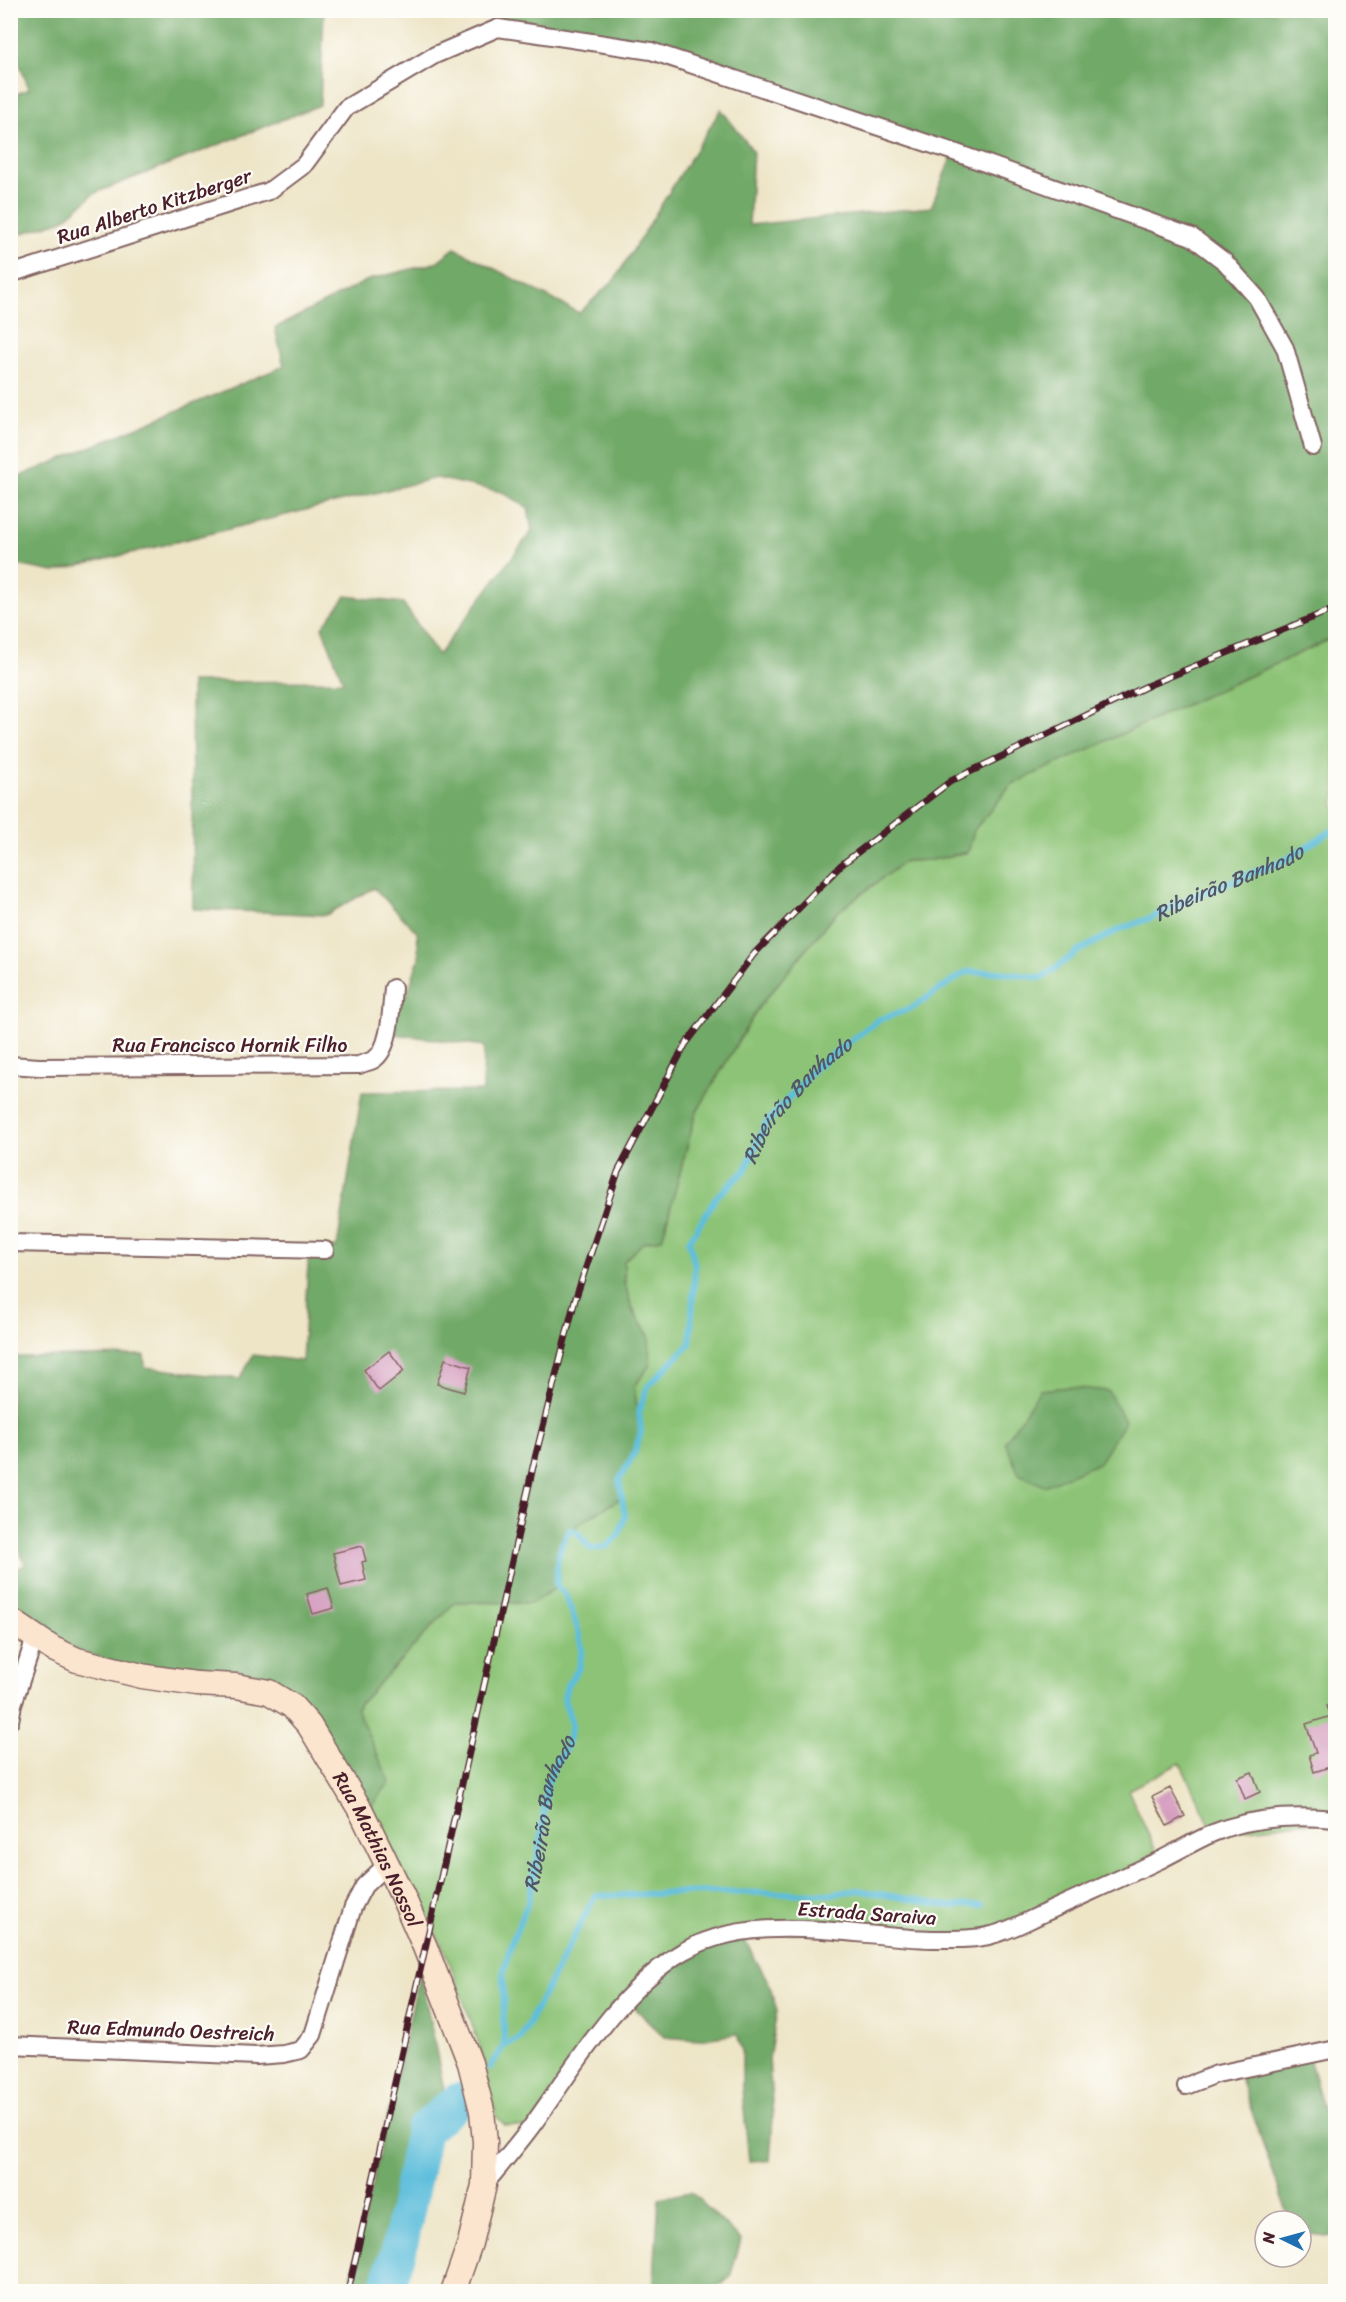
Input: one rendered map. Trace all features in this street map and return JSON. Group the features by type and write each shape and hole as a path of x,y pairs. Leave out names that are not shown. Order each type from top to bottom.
{"street":[{"name":"Rua Alberto Kitzberger","path":"10,274 268,191 304,165 345,108 435,54 498,28 651,51 954,152 1192,237 1225,262 1257,298 1285,348 1313,447"},
{"name":"Rua Francisco Hornik Filho","path":"10,1065 51,1067 359,1065 374,1060 384,1049 393,988"},
{"path":"10,1243 325,1250"},
{"name":"Rua Mathias Nossol","path":"10,1620 35,1638 77,1660 142,1677 236,1686 269,1692 291,1706 309,1725 361,1811 387,1864 425,1947 470,2063 482,2111 485,2142 484,2185 470,2243 453,2292"},
{"path":"10,1721 13,1704 35,1638"},
{"name":"Estrada Saraiva","path":"484,2185 530,2128 608,2019 639,1985 675,1956 705,1941 740,1932 790,1929 914,1939 991,1936 1104,1886 1214,1833 1278,1818 1310,1816 1335,1820"},
{"name":"Rua Edmundo Oestreich","path":"10,2045 256,2056 284,2055 301,2050 313,2035 353,1907 364,1886 387,1864"},
{"path":"1186,2086 1217,2074 1335,2049"}],"green space":[{"path":"11,10 324,11 320,105 95,193 63,220 11,237 11,96 29,89 11,42"},
{"path":"495,11 1335,11 1335,637 1012,784 974,830 968,852 931,860 905,861 835,914 758,1008 696,1113 662,1239 644,1242 624,1261 624,1282 633,1312 649,1336 650,1365 634,1387 641,1432 634,1454 619,1480 621,1498 571,1531 560,1552 557,1587 532,1603 455,1602 356,1708 390,1782 369,1809 295,1699 143,1670 78,1651 11,1614 10,1572 25,1565 11,1528 11,1357 144,1355 145,1367 240,1379 253,1355 302,1361 309,1249 337,1247 362,1092 483,1091 484,1046 388,1033 392,993 407,995 419,958 417,932 374,888 326,915 193,909 191,682 343,681 322,627 346,596 403,603 438,655 532,531 528,508 502,492 436,478 54,572 11,564 11,480 284,366 275,328 368,280 435,263 455,248 579,313 615,279 721,109 753,151 749,225 931,207 953,153 651,51 498,28"},
{"path":"1335,637 1335,1819 1214,1833 1180,1763 1128,1790 1160,1860 991,1936 740,1932 639,1985 530,2128 505,2125 496,2116 479,2044 445,1950 369,1809 356,1708 455,1602 532,1603 556,1587 556,1565 563,1539 619,1480 634,1454 641,1432 634,1387 649,1336 627,1292 624,1261 644,1241 662,1239 696,1113 758,1008 835,914 905,861 931,860 968,852 974,830 1012,784"},
{"path":"1069,1387 1108,1391 1125,1421 1099,1463 1044,1486 1019,1474 1005,1442 1040,1390"},
{"path":"740,1932 769,1983 777,2011 769,2059 773,2118 770,2160 749,2161 742,2089 742,2050 737,2034 699,2040 664,2037 626,1999 675,1956"},
{"path":"420,1972 448,2109 423,2131 399,2250 401,2291 348,2291"},
{"path":"1308,2054 1331,2137 1335,2137 1335,2237 1313,2234 1313,2209 1286,2209 1237,2069"},
{"path":"691,2192 741,2240 730,2277 714,2291 653,2291 659,2198"}],"water":[{"path":"1335,433 1335,468 1327,466"}],"building":[{"path":"389,1351 404,1371 379,1391 364,1370"},
{"path":"445,1359 471,1367 464,1392 437,1384"},
{"path":"362,1546 366,1561 362,1562 366,1580 341,1586 333,1553"},
{"path":"328,1588 334,1608 313,1614 307,1594"},
{"path":"1336,1660 1336,1678 1335,1678 1330,1661"},
{"path":"1336,1704 1336,1765 1314,1772 1309,1755 1316,1753 1306,1724 1331,1716 1327,1706"},
{"path":"1252,1772 1260,1792 1245,1799 1237,1778"},
{"path":"1170,1788 1185,1816 1167,1826 1152,1797"}],"waterway":[{"name":"Ribeirão Banhado","path":"490,2068 504,2046 503,1974 511,1944 528,1903 541,1840 547,1784 555,1764 566,1748 572,1725 564,1699 567,1685 579,1668 582,1649 577,1626 565,1594 557,1587 557,1565 562,1543 570,1530 577,1532 591,1549 608,1546 619,1534 625,1516 619,1480 634,1454 641,1432 639,1411 648,1386 690,1344 695,1266 689,1241 717,1196 745,1171 765,1125 816,1067 878,1020 912,1008 966,972 999,972 1042,978 1077,952 1118,930 1287,859 1336,828"},
{"path":"504,2046 521,2038 595,1896 708,1892 832,1894 857,1890 950,1906 982,1905"},
{"name":"Ribeirão Banhado","path":"386,2292 399,2250 423,2130 458,2101"}],"railway":[{"path":"348,2292 535,1458 575,1300 618,1172 685,1045 754,954 841,865 951,781 1149,685 1336,608"}]}
